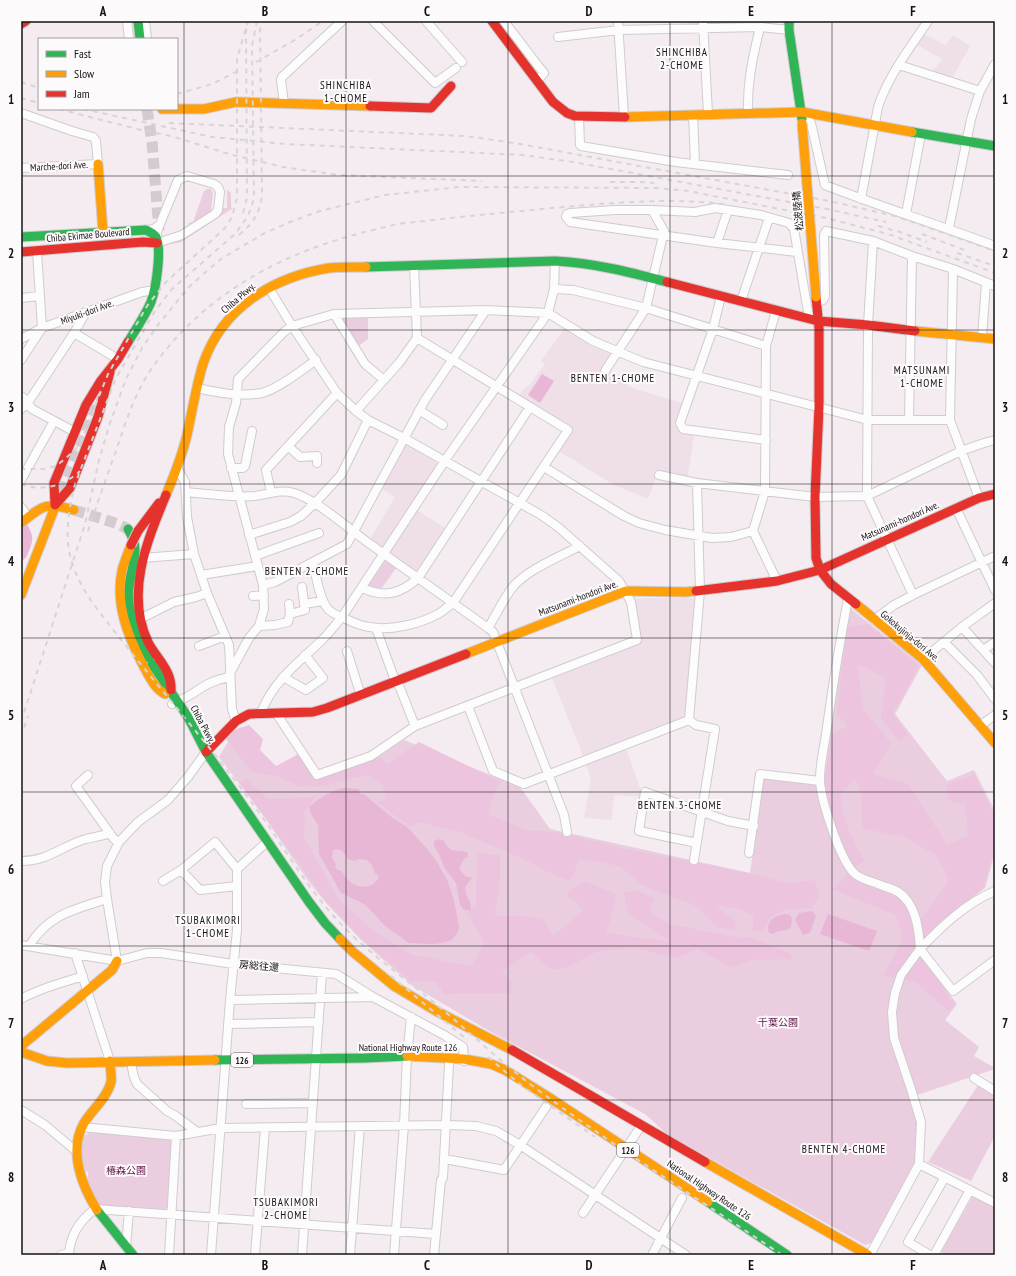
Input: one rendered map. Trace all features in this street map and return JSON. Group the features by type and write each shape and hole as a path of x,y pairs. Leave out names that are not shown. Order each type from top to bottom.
{"main road":[{"path":"21,24 26,21"},
{"path":"138,21 140,38"},
{"path":"492,21 553,102 561,110 579,116 624,117 802,112 874,126 995,146"},
{"name":"松波陸橋","path":"789,26 802,112 818,321 819,407 815,497 815,549 820,570"},
{"path":"178,110 204,110 236,102 431,108 451,86"},
{"path":"98,164 103,232"},
{"path":"56,504 54,483 86,405 100,382 118,359 144,316 155,290 158,262 157,243 151,232 146,230"},
{"name":"Chiba Ekimae Boulevard","path":"21,238 146,230"},
{"name":"Chiba Ekimae Boulevard","path":"21,252 144,242 157,243"},
{"name":"Chiba Pkwy.","path":"168,489 181,458 204,364 210,349 224,325 244,305 269,288 289,278 312,271 331,268 414,265 555,261 579,262 604,266 818,321 868,324 910,331 995,339"},
{"path":"56,504 70,488 98,417 107,388 110,371"},
{"path":"168,489 142,558 138,578 138,599 140,619 150,646 167,672 171,681 168,692 158,691 128,635 123,617 121,586 122,572 131,545 138,531 168,489"},
{"path":"21,596 60,492"},
{"name":"Matsunami-hondori Ave.","path":"206,752 236,721 249,714 313,712 361,696 626,591 700,591 777,581 820,570 979,498 995,494"},
{"path":"24,520 46,505 56,504 74,510"},
{"name":"Chiba Pkwy.","path":"128,529 136,546 129,589 130,607 139,641 168,692 200,737 206,752 325,923 353,952 394,986 436,1012 505,1046 641,1126 869,1255"},
{"name":"Gokokujinja-dori Ave.","path":"820,570 827,580 923,659 995,742"},
{"path":"21,1046 88,992 112,970 117,961"},
{"name":"National Highway Route 126","path":"21,1052 47,1061 67,1063 225,1063 316,1061 365,1058 491,1064 505,1070 623,1155 787,1255"},
{"name":"National Highway Route 126","path":"407,1060 449,1064 464,1062 502,1076 543,1105"},
{"name":"National Highway Route 126","path":"21,1061 47,1068 110,1064 132,1068 225,1063"},
{"path":"110,1064 111,1084 108,1091 82,1126 78,1137 76,1151 78,1168 85,1193 95,1209 132,1255"}],"street":[{"path":"126,21 129,38"},
{"path":"145,21 147,38"},
{"path":"284,104 282,78 342,21"},
{"path":"373,21 434,83 456,68"},
{"path":"426,21 462,62"},
{"path":"618,21 624,117"},
{"path":"861,199 874,126 882,95 899,65 928,21"},
{"path":"509,23 544,73 537,81"},
{"path":"703,24 708,114"},
{"path":"558,37 619,30 703,24 789,26"},
{"path":"748,113 751,66 760,26"},
{"path":"949,228 971,119 980,91 995,64"},
{"path":"899,65 980,91"},
{"path":"21,112 72,131 94,137 96,141 98,164"},
{"path":"802,112 811,123 825,185 861,199 949,228 995,246"},
{"path":"692,114 695,164"},
{"path":"579,116 581,146 676,162 788,175"},
{"path":"906,214 921,134"},
{"name":"Marche-dori Ave.","path":"21,168 98,164"},
{"path":"187,176 214,184 218,187 220,192 218,210 215,214 182,235 157,243 157,232 160,224 164,218 178,180 187,176"},
{"path":"797,252 717,243 570,222 566,217 567,214 570,213 615,210 695,212 715,208 761,215 789,223 794,229 809,318"},
{"path":"605,371 646,308 664,231 652,210"},
{"path":"717,243 728,210"},
{"path":"741,301 768,218"},
{"path":"146,230 154,229 160,224"},
{"path":"816,300 823,300 825,296 824,234 826,231 873,241 912,256 953,269 995,286"},
{"path":"873,241 868,324 867,496 913,594"},
{"path":"21,360 42,328 37,251"},
{"path":"909,420 912,256"},
{"path":"261,713 270,695 282,677 323,639 342,617 495,386 548,313 554,289 555,261"},
{"path":"356,411 399,363 417,338 414,265"},
{"path":"953,269 950,420 979,498"},
{"path":"982,337 986,283"},
{"path":"269,288 292,326 337,393 356,411 368,420 404,438 541,515 558,527 619,580 631,602 638,640 415,726 371,756 317,775 276,713"},
{"path":"554,289 573,290 646,308 766,346"},
{"name":"Miyuki-dori Ave.","path":"21,339 42,328 142,292 155,290"},
{"path":"21,298 40,296"},
{"path":"721,296 713,329 680,423 683,429 766,440"},
{"path":"263,585 275,582 347,544 419,410 486,310"},
{"path":"175,703 211,681 230,675 249,638 259,626 264,609 263,585 231,468 228,454 229,427 238,379 284,332 292,326 334,314 486,310 548,313 593,340 617,352 643,362 868,420 950,420"},
{"path":"776,311 766,346 767,394 765,491 753,531 777,581"},
{"path":"24,406 74,333 86,312"},
{"path":"334,314 365,364 384,380"},
{"path":"74,333 118,359"},
{"path":"313,562 323,601 331,612 358,624 376,628 393,628 430,618 453,603 568,430 417,338"},
{"path":"197,388 236,395 263,392 269,390 316,360"},
{"path":"271,492 266,470 337,393"},
{"path":"21,396 26,399 24,406"},
{"path":"24,406 75,432"},
{"path":"362,588 377,593 394,593 411,585 418,578 530,407"},
{"path":"419,410 443,425"},
{"path":"249,535 290,522 301,516 315,503 341,475 368,420"},
{"path":"21,480 54,421"},
{"path":"231,468 243,468 245,466 252,431"},
{"path":"659,475 698,483 815,497 867,496 961,451 995,440"},
{"path":"288,446 300,457 317,456 317,462"},
{"path":"544,467 624,516 639,523 712,538 731,537 753,531"},
{"path":"177,468 185,482 187,517 194,554 207,593 229,645 232,709 236,721"},
{"path":"689,720 700,591 698,483"},
{"path":"186,492 239,496 256,496 271,492 294,493 315,503 493,632 564,816 567,832"},
{"path":"21,507 24,520"},
{"path":"956,508 995,590"},
{"path":"255,556 319,532"},
{"path":"488,628 511,588 530,573 580,546"},
{"path":"142,558 194,554"},
{"path":"874,620 894,605 913,594 995,556"},
{"path":"201,575 258,566"},
{"path":"290,614 306,610 302,587"},
{"path":"140,619 174,602 207,593"},
{"path":"253,596 264,595"},
{"path":"848,598 835,669 820,781 829,820 840,848 854,873 862,879 898,892 904,898 912,910 915,918 919,935 920,949 953,991 995,960"},
{"path":"304,604 323,601"},
{"path":"923,659 995,603"},
{"path":"259,626 288,622 290,614 289,604"},
{"path":"376,628 392,675 415,726"},
{"path":"962,628 995,663"},
{"path":"199,646 225,636"},
{"path":"944,642 977,675 995,699"},
{"path":"983,650 995,642"},
{"path":"348,651 361,696"},
{"path":"282,677 306,690 323,678 305,655"},
{"path":"468,706 493,771 524,784 689,720"},
{"path":"981,726 995,716"},
{"path":"689,720 696,725 715,729 703,812 694,860"},
{"path":"117,961 105,882 107,866 119,842 138,822 168,800 188,777 206,752"},
{"path":"749,853 754,826 760,774 820,781"},
{"path":"88,775 76,786 114,839 119,842"},
{"path":"697,843 639,831 645,792 728,821 754,826"},
{"path":"21,861 41,859 86,839 110,833"},
{"path":"237,869 268,841"},
{"path":"163,881 181,870 215,842 237,869 237,930 228,1024 211,1255"},
{"path":"181,870 200,890 237,886"},
{"path":"869,1255 919,1164 921,1122 894,1038 892,1012 895,993 901,975 920,949 961,912 986,895 995,891"},
{"path":"25,945 53,919 64,913 107,899"},
{"name":"房総往還","path":"25,945 117,961 148,953 177,955 196,960 336,974 444,1036 462,1048 464,1062"},
{"path":"75,953 110,1064"},
{"path":"302,1255 322,973"},
{"path":"21,1000 30,994 83,976"},
{"path":"230,1000 321,999 373,996"},
{"path":"394,1255 411,1018"},
{"path":"228,1024 319,1022"},
{"path":"434,1255 441,1180 443,1178 447,1125 449,1064"},
{"path":"132,1068 137,1084 167,1111 197,1132"},
{"path":"974,1078 995,1091"},
{"path":"246,1104 313,1103"},
{"path":"444,1159 504,1170 543,1105"},
{"path":"21,1110 45,1125 76,1151"},
{"path":"82,1126 176,1136 221,1128 404,1125 476,1126 496,1131 520,1145 686,1255"},
{"path":"350,1255 360,1126"},
{"path":"583,1213 641,1126"},
{"path":"255,1255 265,1128"},
{"path":"169,1255 176,1136"},
{"path":"919,1164 995,1203"},
{"path":"930,1255 908,1242 945,1177"},
{"path":"934,1255 970,1190"},
{"path":"652,1255 682,1198"},
{"path":"66,1254 74,1233 86,1216 95,1209 436,1234"},
{"path":"126,1247 129,1211"}],"shaded area":[{"path":"923,34 946,45 953,35 970,46 951,80 932,72 942,59 917,45"},
{"path":"564,329 591,346 618,358 608,374 635,389 682,403 674,424 678,431 692,432 694,435 688,476 685,478 658,472 648,499 614,485 557,450 570,429 519,396 526,386 528,387 545,364 541,361"},
{"path":"542,374 554,381 540,403 528,395"},
{"path":"406,444 436,461 437,465 384,548 380,549 369,541 395,497 379,487"},
{"path":"417,510 447,529 416,574 392,557 390,552"},
{"path":"693,598 694,602 685,717 584,758 552,678 637,645 641,640 634,599"},
{"path":"867,624 919,666 893,713 908,735 899,741 881,719 886,678 858,664 863,709 891,743 873,774 908,784 947,845 968,836 965,804 948,800 947,784 974,775 995,816 995,847 983,887 916,945 954,1005 949,1011 917,983 883,975 903,939 896,915 832,889 848,874 894,893 908,907 916,926 949,880 936,855 903,836 862,829 862,795 855,779 840,793 845,822 864,861 853,868 837,836 824,786 832,733 848,726 837,714 847,627"},
{"path":"249,725 263,739 260,750 276,766 301,753 317,777 381,757 387,764 419,742 501,782 496,788 488,814 526,830 562,833 621,848 754,874 791,884 815,880 819,895 812,908 785,910 769,918 764,931 753,931 753,916 738,908 716,906 737,922 733,930 717,927 696,906 642,885 620,866 580,859 570,881 546,871 526,860 460,832 419,822 410,827 377,802 386,799 383,785 367,775 317,787 309,785 301,787 278,776 252,772 226,739 234,730"},
{"path":"626,748 643,797 614,795 612,820 584,818 591,779 586,764"},
{"path":"246,778 267,798 283,799 315,797 305,811 304,837 338,899 375,932 413,955 471,966 485,943 467,914 476,905 477,853 500,855 500,879 495,916 523,916 544,920 553,936 584,910 566,894 585,881 617,895 606,933 672,942 627,912 624,892 639,891 654,899 650,912 669,924 724,935 751,938 790,953 792,959 750,960 732,968 698,949 675,958 633,947 596,952 563,969 550,969 531,952 502,972 512,983 510,993 444,994 436,982 410,981 362,939 326,901 240,783"},
{"path":"344,788 359,789 360,794 365,795 390,816 407,827 437,862 448,882 457,915 459,928 457,934 451,940 443,943 432,944 409,943 385,926 366,905 341,893 319,854 318,825 311,814 309,807 326,795","holes":["336,849 343,852 348,859 355,861 358,859 367,860 372,865 375,873 379,876 376,882 366,887 349,881 342,871 335,867 336,864 332,858 333,850"]},
{"path":"440,839 444,841 450,849 467,852 468,857 464,859 460,866 460,870 465,876 472,878 465,889 471,908 470,911 463,909 460,905 456,883 444,867 434,846 434,841"},
{"path":"812,911 816,916 810,933 803,935 795,920 799,913"},
{"path":"785,914 790,915 792,919 791,927 787,930 778,931 773,934 769,933 769,922 777,916"},
{"path":"828,914 877,931 869,951 820,934"}],"green space":[{"path":"211,189 213,193 211,211 193,224 189,225 188,223 193,222 204,191"},
{"path":"227,190 231,193 231,207 233,208 183,241 168,244 220,214 223,208 227,208"},
{"path":"343,318 368,318 368,339 357,347 340,321"},
{"path":"385,561 397,567 379,592 367,587"},
{"name":"千葉公園","path":"851,609 922,665 895,714 947,781 974,770 995,811 995,853 985,888 956,911 916,948 957,1004 945,1020 979,1047 974,1056 995,1069 911,1097 919,1123 917,1160 914,1169 871,1243 865,1245 667,1134 645,1114 491,1032 413,986 361,940 325,902 306,878 263,815 219,757 231,737 230,735 241,727 258,755 278,768 299,753 317,780 377,757 404,740 520,787 550,829 750,873 763,781 768,777 824,781 833,704 848,610"},
{"path":"978,1085 995,1095 995,1136 971,1181 928,1162"},
{"name":"椿森公園","path":"92,1131 168,1136 173,1141 168,1207 164,1210 100,1205 98,1203 86,1179 88,1172 84,1171 80,1156 84,1136"},
{"path":"974,1194 995,1205 995,1255 947,1255 941,1252"}],"waterway":[{"path":"21,526 26,537 25,546 21,554"}],"tunnel":[{"path":"147,110 152,142 159,231"},
{"path":"60,492 102,387"},
{"path":"74,510 118,524 128,529"}],"railway":[{"path":"21,467 24,469 43,469 56,466 76,449 83,436 108,374 147,306 165,283 225,228 232,217 237,198 237,59 248,21"},
{"path":"257,21 252,46 254,199 248,216 235,234 172,289 155,311 116,378 75,484 69,512 69,550 79,580 98,610 243,790 310,887 349,933 371,953 430,999 507,1066 534,1087 626,1152 782,1255"},
{"path":"256,62 293,41 323,21"},
{"path":"239,235 255,218 262,196 260,25"},
{"path":"243,213 247,198 246,28"},
{"path":"178,94 212,84 240,70"},
{"path":"21,82 38,88"},
{"path":"21,98 38,103"},
{"path":"63,110 171,136 229,154 283,167 338,175 482,181"},
{"path":"88,110 212,137 286,144 523,155 573,162 827,209 886,222"},
{"path":"169,123 466,136 520,144 829,201 895,216 995,251"},
{"path":"610,182 654,183"},
{"path":"21,722 85,524 99,460 110,423 126,379 142,348 158,325 188,288 221,259 263,234 320,211 385,195 459,187 657,188 688,191 826,218 888,234 995,273"},
{"path":"88,531 129,414 138,392 150,371 180,334 205,310 260,272 291,257 323,245 356,234 403,223 609,203 679,201 724,204"},
{"path":"878,226 927,242"},
{"path":"922,234 967,251"},
{"path":"957,253 995,266"},
{"path":"21,484 36,487 52,486 60,484 80,471"},
{"path":"21,737 28,716"},
{"path":"391,976 465,1038"},
{"path":"488,1057 522,1086 595,1137"}],"traffic: fast":[{"path":"138,21 140,38"},
{"path":"789,21 802,119"},
{"path":"912,132 995,146"},
{"path":"21,237 146,230 154,234 158,243 158,259 153,296 146,312 128,342"},
{"path":"366,267 555,261 625,271 667,282"},
{"path":"128,529 132,537 135,551 129,588 131,615 137,633 149,658"},
{"path":"152,664 188,717 206,752 309,902 325,923 340,939"},
{"path":"215,1060 407,1056"},
{"path":"708,1202 787,1255"},
{"path":"97,1210 133,1255"}],"traffic: slow":[{"path":"178,109 204,109 236,102 370,106"},
{"path":"625,117 802,112 912,132"},
{"path":"802,123 816,297"},
{"path":"98,164 103,232"},
{"path":"166,495 178,466 185,443 203,364 212,344 236,311 252,298 270,288 288,279 308,272 329,268 366,267"},
{"path":"915,331 995,339"},
{"path":"21,595 58,499"},
{"path":"21,523 35,512 45,507 57,506 74,510"},
{"path":"131,545 123,568 120,583 120,596 124,620 132,643 147,673 155,685 165,694"},
{"path":"466,654 626,591 696,591"},
{"path":"856,604 923,659 995,743"},
{"path":"340,939 353,952 394,986 436,1011 512,1050"},
{"path":"21,1046 112,970 117,961"},
{"path":"21,1052 47,1061 67,1063 215,1060"},
{"path":"407,1056 464,1059 491,1064 505,1070 708,1202"},
{"path":"97,1210 91,1201 82,1179 77,1157 77,1145 79,1134 84,1123 103,1099 109,1088 111,1082 110,1061"},
{"path":"705,1162 868,1255"}],"traffic: jam":[{"path":"21,24 26,21"},
{"path":"492,21 553,102 567,113 575,116 625,117"},
{"path":"370,106 431,108 451,86"},
{"path":"21,252 143,242 157,243"},
{"path":"667,282 818,321 915,331"},
{"path":"816,297 819,328 819,407 815,497 816,558 820,570 831,584 856,604"},
{"path":"55,505 54,483 86,405 128,342"},
{"path":"55,505 70,488 98,417 110,372"},
{"path":"696,591 777,581 820,570 979,498 995,494"},
{"path":"166,495 152,530 141,567 138,605 141,624 151,648 163,664 169,676 171,690"},
{"path":"138,531 159,503"},
{"path":"131,545 138,531"},
{"path":"206,752 236,721 249,714 313,712 327,708 466,654"},
{"path":"512,1050 705,1162"}],"district":[{"name":"SHINCHIBA 2-CHOME","path":"682,58"},
{"name":"SHINCHIBA 1-CHOME","path":"346,91"},
{"name":"MATSUNAMI 1-CHOME","path":"922,376"},
{"name":"BENTEN 1-CHOME","path":"613,378"},
{"name":"BENTEN 2-CHOME","path":"307,571"},
{"name":"BENTEN 3-CHOME","path":"680,805"},
{"name":"TSUBAKIMORI 1-CHOME","path":"208,926"},
{"name":"BENTEN 4-CHOME","path":"844,1149"},
{"name":"TSUBAKIMORI 2-CHOME","path":"286,1208"}]}
